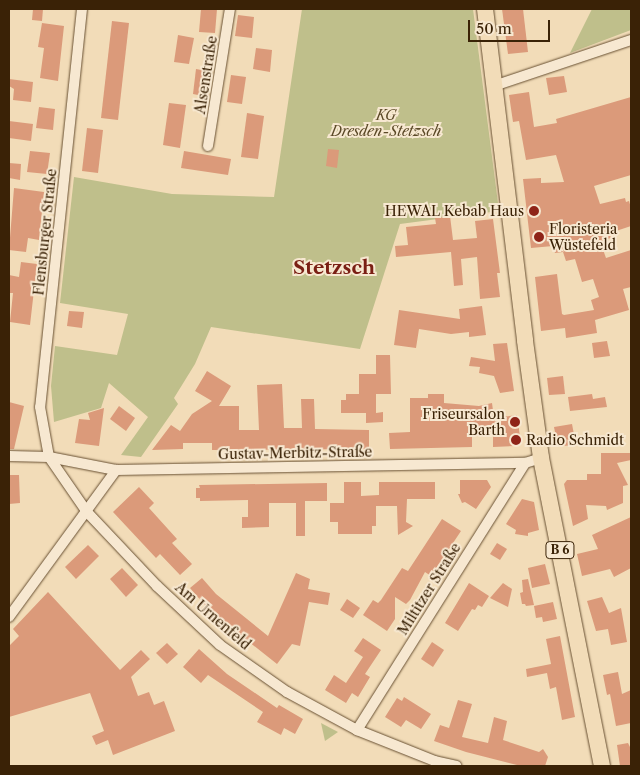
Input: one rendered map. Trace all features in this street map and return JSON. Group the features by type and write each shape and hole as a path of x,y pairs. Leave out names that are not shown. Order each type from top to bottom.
{"main road":[{"name":"B 6","path":"485,9 541,458 602,766"}],"street":[{"name":"Flensburger Straße","path":"49,457 40,408 82,9"},
{"name":"Alsenstraße","path":"208,146 230,9"},
{"path":"494,86 631,40"},
{"name":"Gustav-Merbitz-Straße","path":"9,456 49,457 116,470 525,463 541,458"},
{"name":"Am Urnenfeld","path":"49,457 87,512 157,586 220,645 287,692 357,730 435,761 456,766"},
{"name":"Miltitzer Straße","path":"357,730 525,463"},
{"path":"9,617 116,470"}],"green space":[{"name":"KG Dresden-Stetzsch","path":"302,9 473,9 499,211 400,224 360,349 211,327 195,364 174,398 178,404 141,457 121,455 148,417 109,383 101,408 54,422 51,386 55,346 117,355 128,314 60,303 74,177 172,194 274,197"},
{"path":"592,9 631,9 631,30 570,53"},
{"path":"321,723 338,732 325,741"}],"building":[{"path":"33,9 43,9 42,21 32,20"},
{"path":"201,9 217,9 215,33 199,32"},
{"path":"502,9 523,9 528,52 508,54"},
{"path":"238,15 254,17 252,38 235,36"},
{"path":"112,21 129,23 118,120 101,118"},
{"path":"42,23 64,26 58,81 40,78 44,48 38,47"},
{"path":"178,35 194,38 189,64 174,62"},
{"path":"256,48 272,50 270,72 253,69"},
{"path":"196,69 212,72 208,97 193,94"},
{"path":"231,75 246,77 242,104 227,102"},
{"path":"564,76 567,92 549,95 546,78"},
{"path":"9,79 33,82 31,102 13,100 14,89 9,86"},
{"path":"529,92 534,127 557,123 556,119 631,97 631,175 594,186 600,204 625,198 626,202 629,201 631,208 631,226 610,233 611,238 600,241 606,258 631,250 631,287 623,289 629,310 595,320 597,333 566,338 565,328 541,331 535,277 557,274 562,314 564,315 594,310 591,300 599,297 593,279 582,282 575,259 566,261 563,252 555,253 553,246 531,248 523,179 541,178 541,183 564,182 556,155 526,160 519,121 513,122 509,95"},
{"path":"169,103 186,105 180,148 163,145"},
{"path":"39,107 55,109 53,130 36,128"},
{"path":"247,113 264,116 258,159 241,157"},
{"path":"9,121 33,124 31,141 9,138"},
{"path":"87,128 103,130 98,173 82,171"},
{"path":"328,149 339,150 337,168 326,166"},
{"path":"30,151 50,153 47,174 27,172"},
{"path":"184,151 231,159 228,175 181,168"},
{"path":"9,163 21,164 20,180 9,178"},
{"path":"14,188 44,192 39,240 28,238 26,252 9,250"},
{"path":"450,216 453,240 477,238 475,221 493,219 500,273 497,273 500,297 480,299 477,257 461,259 463,285 454,286 451,252 396,257 395,246 408,245 406,227 436,224 435,218"},
{"path":"21,262 37,264 30,325 10,322 13,293 9,293 9,275 19,277"},
{"path":"482,306 486,335 469,337 469,332 451,334 419,329 416,348 394,345 399,310 460,319 459,309"},
{"path":"69,311 84,312 82,328 67,326"},
{"path":"607,341 610,356 594,358 592,343"},
{"path":"507,343 514,391 500,393 494,376 479,373 480,367 469,366 471,357 495,361 493,344"},
{"path":"376,355 390,355 391,394 376,394 376,413 383,412 383,422 366,423 366,413 341,413 341,400 346,400 346,394 359,394 359,374 376,374"},
{"path":"207,371 231,386 219,406 239,406 239,430 259,430 257,385 282,384 284,428 302,428 301,399 314,399 315,429 369,430 369,449 212,450 212,443 183,443 183,449 152,450 171,425 180,431 192,414 212,401 195,391"},
{"path":"563,376 565,394 549,395 547,378"},
{"path":"428,394 444,394 444,403 479,406 492,403 494,418 517,415 520,437 515,446 493,447 493,432 472,432 472,447 390,449 389,433 410,432 410,398 428,398"},
{"path":"592,394 593,399 605,397 607,407 570,411 568,397"},
{"path":"9,402 24,406 14,449 9,449"},
{"path":"119,406 135,418 126,431 110,419"},
{"path":"104,408 99,446 75,443 79,419 90,420 88,413"},
{"path":"572,424 576,445 562,446 557,442 554,427"},
{"path":"601,453 631,453 631,460 617,463 628,485 623,486 623,503 607,510 606,506 586,505 588,519 573,526 564,484 567,480 587,480 587,474 601,474"},
{"path":"9,475 19,475 20,503 9,504"},
{"path":"460,480 487,480 491,487 476,509 465,502 462,503 458,494 460,494"},
{"path":"344,482 361,482 361,496 379,495 379,482 435,482 435,499 407,499 406,522 413,526 398,535 397,506 376,506 376,526 372,526 372,534 338,534 338,522 330,522 330,503 344,503"},
{"path":"327,483 327,501 305,501 305,536 296,536 296,503 269,503 269,527 242,528 242,517 248,517 248,500 200,501 200,498 196,498 196,488 200,488 199,485"},
{"path":"139,487 154,503 149,508 177,539 172,543 192,564 180,575 160,554 156,558 113,512"},
{"path":"522,499 534,502 539,530 528,533 528,536 515,534 516,530 506,524"},
{"path":"631,517 631,568 614,577 610,569 582,576 577,554 598,549 592,535"},
{"path":"442,519 461,531 431,576 425,572 406,604 395,597 395,619 387,631 363,615 373,600 378,603 381,600 402,568 408,571"},
{"path":"497,543 507,549 500,560 490,554"},
{"path":"88,545 99,556 76,579 65,567"},
{"path":"545,564 550,584 532,588 528,568"},
{"path":"122,568 138,585 126,597 110,579"},
{"path":"296,573 310,579 308,589 330,593 328,605 309,602 300,646 292,644 277,664 210,611 190,588 202,578 216,594 268,636"},
{"path":"528,579 534,605 526,606 522,604 520,593 523,592 522,580"},
{"path":"469,583 489,596 482,607 478,605 475,610 472,609 458,631 445,623"},
{"path":"503,583 512,589 508,607 490,598"},
{"path":"48,592 120,670 141,650 150,659 131,677 138,696 149,692 154,705 164,701 175,731 113,755 108,740 96,745 92,736 104,731 90,693 9,717 9,646 19,636 13,629"},
{"path":"602,597 609,613 621,608 627,642 611,645 608,629 596,631 587,601"},
{"path":"347,599 360,608 353,618 340,610"},
{"path":"553,602 557,619 543,622 542,617 536,618 534,606"},
{"path":"560,636 575,717 562,720 556,687 550,689 547,673 527,677 526,669 551,664 546,639"},
{"path":"363,638 381,650 365,674 370,677 358,697 352,693 346,703 325,690 334,675 346,683 363,657 354,651"},
{"path":"432,642 444,650 433,667 421,659"},
{"path":"167,643 178,654 167,664 156,653"},
{"path":"199,649 227,674 277,708 279,705 303,719 295,734 284,728 281,735 257,722 263,712 208,675 201,683 183,667"},
{"path":"618,672 622,694 631,690 631,723 616,726 610,694 607,695 603,675"},
{"path":"404,697 431,714 421,729 406,720 401,727 385,717 397,698 402,701"},
{"path":"458,700 472,704 462,737 488,743 494,717 507,721 503,740 539,752 543,749 548,757 545,766 521,766 466,752 434,741 440,725 449,728"},
{"path":"628,743 631,749 631,765 620,766 617,745"}],"place":[{"name":"HEWAL Kebab Haus","path":"534,211"},
{"name":"Floristeria Wüstefeld","path":"539,237"},
{"name":"Friseursalon Barth","path":"515,422"},
{"name":"Radio Schmidt","path":"516,440"}],"district":[{"name":"Stetzsch","path":"334,268"}]}
